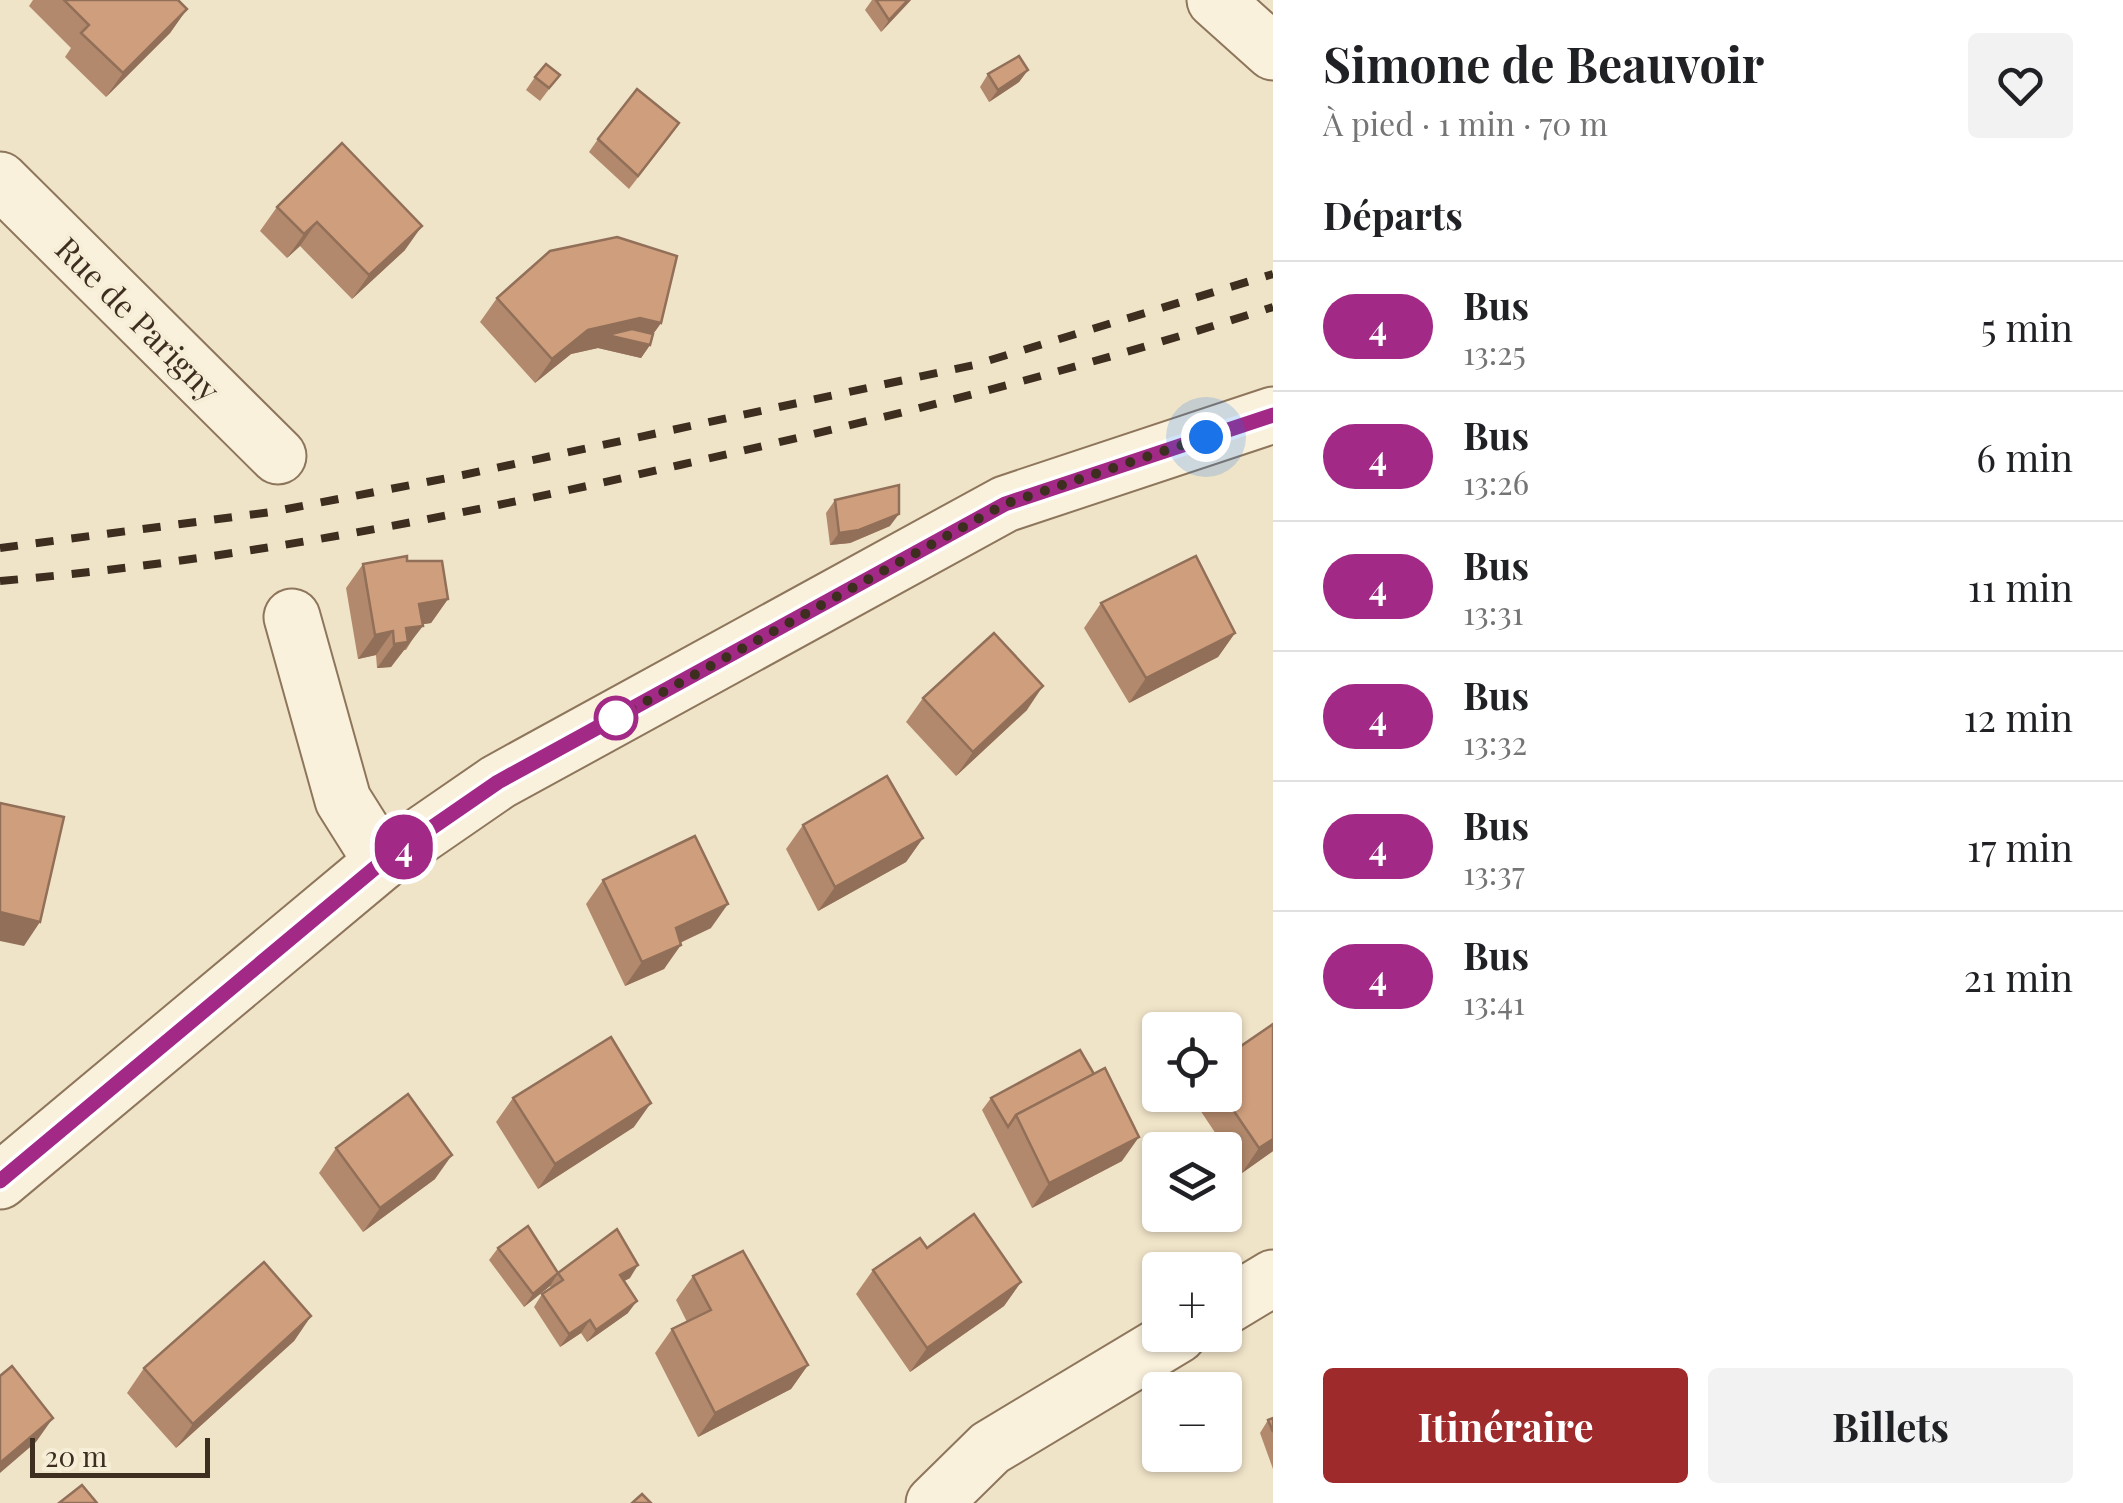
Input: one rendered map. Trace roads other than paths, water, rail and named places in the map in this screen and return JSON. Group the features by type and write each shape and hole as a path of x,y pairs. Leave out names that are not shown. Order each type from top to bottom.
{"street":[{"path":"1215,0 1273,52"},
{"name":"Rue de Parigny","path":"0,180 278,456"},
{"path":"0,1181 382,862 498,782 1005,504 1273,415"},
{"path":"292,617 343,800 382,862"},
{"path":"1242,1297 1273,1278"},
{"path":"934,1503 990,1448 1150,1352"}],"railway":[{"path":"0,548 271,512 463,475 974,365 1273,274"},
{"path":"0,581 257,549 596,484 978,393 1273,307"}]}
